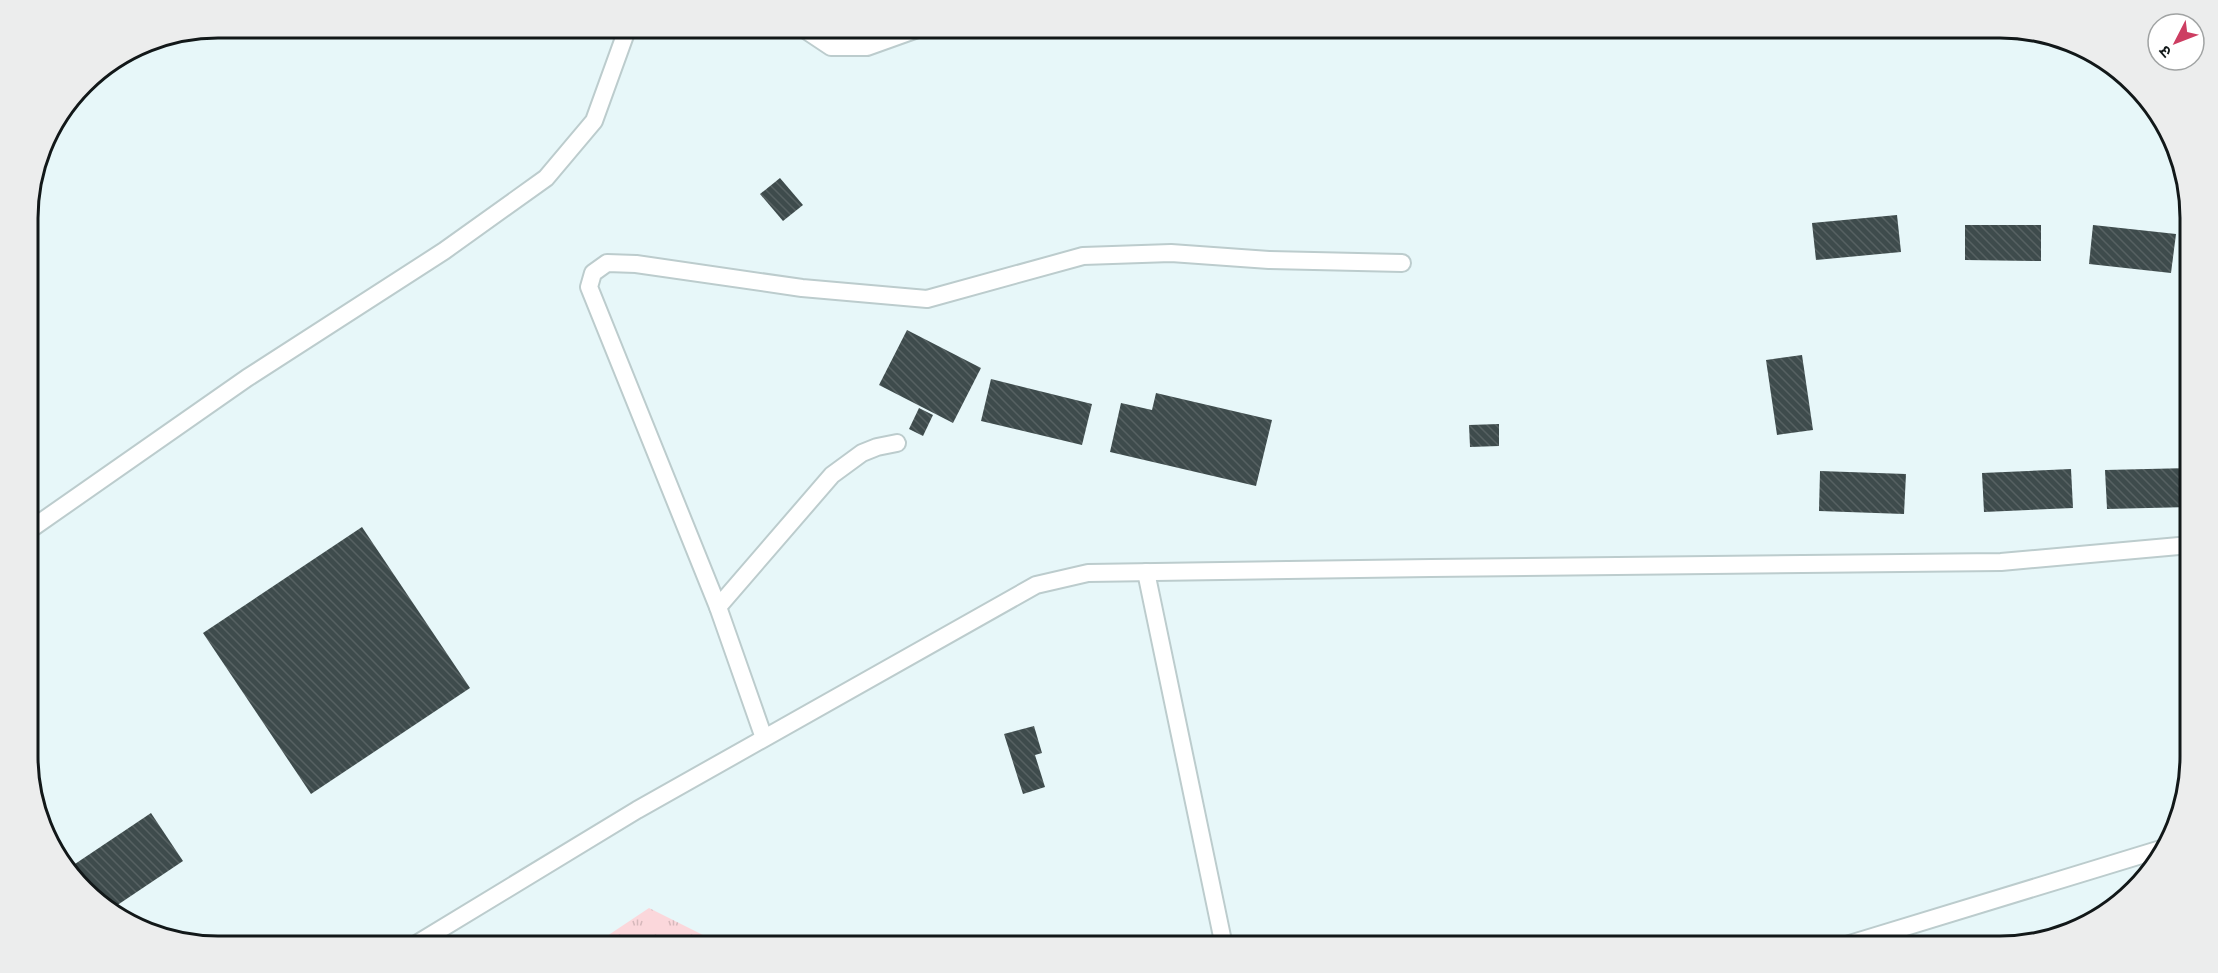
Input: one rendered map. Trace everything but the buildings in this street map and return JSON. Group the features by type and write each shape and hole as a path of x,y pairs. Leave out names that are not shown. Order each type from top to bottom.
{"lane":[{"path":"38,524 247,378 444,251 546,178 594,121 624,38"},
{"path":"818,38 831,46 867,47 892,38"},
{"path":"764,738 718,607 589,287 593,273 608,263 636,264 802,288 927,299 1083,256 1171,253 1269,260 1402,263"},
{"path":"718,607 832,475 862,453 897,443"},
{"path":"430,936 637,810 1036,585 1088,573 2001,562 2180,546"},
{"path":"1146,572 1222,935"},
{"path":"1879,935 2152,852"}],"green space":[{"path":"649,908 704,936 607,936"}]}
